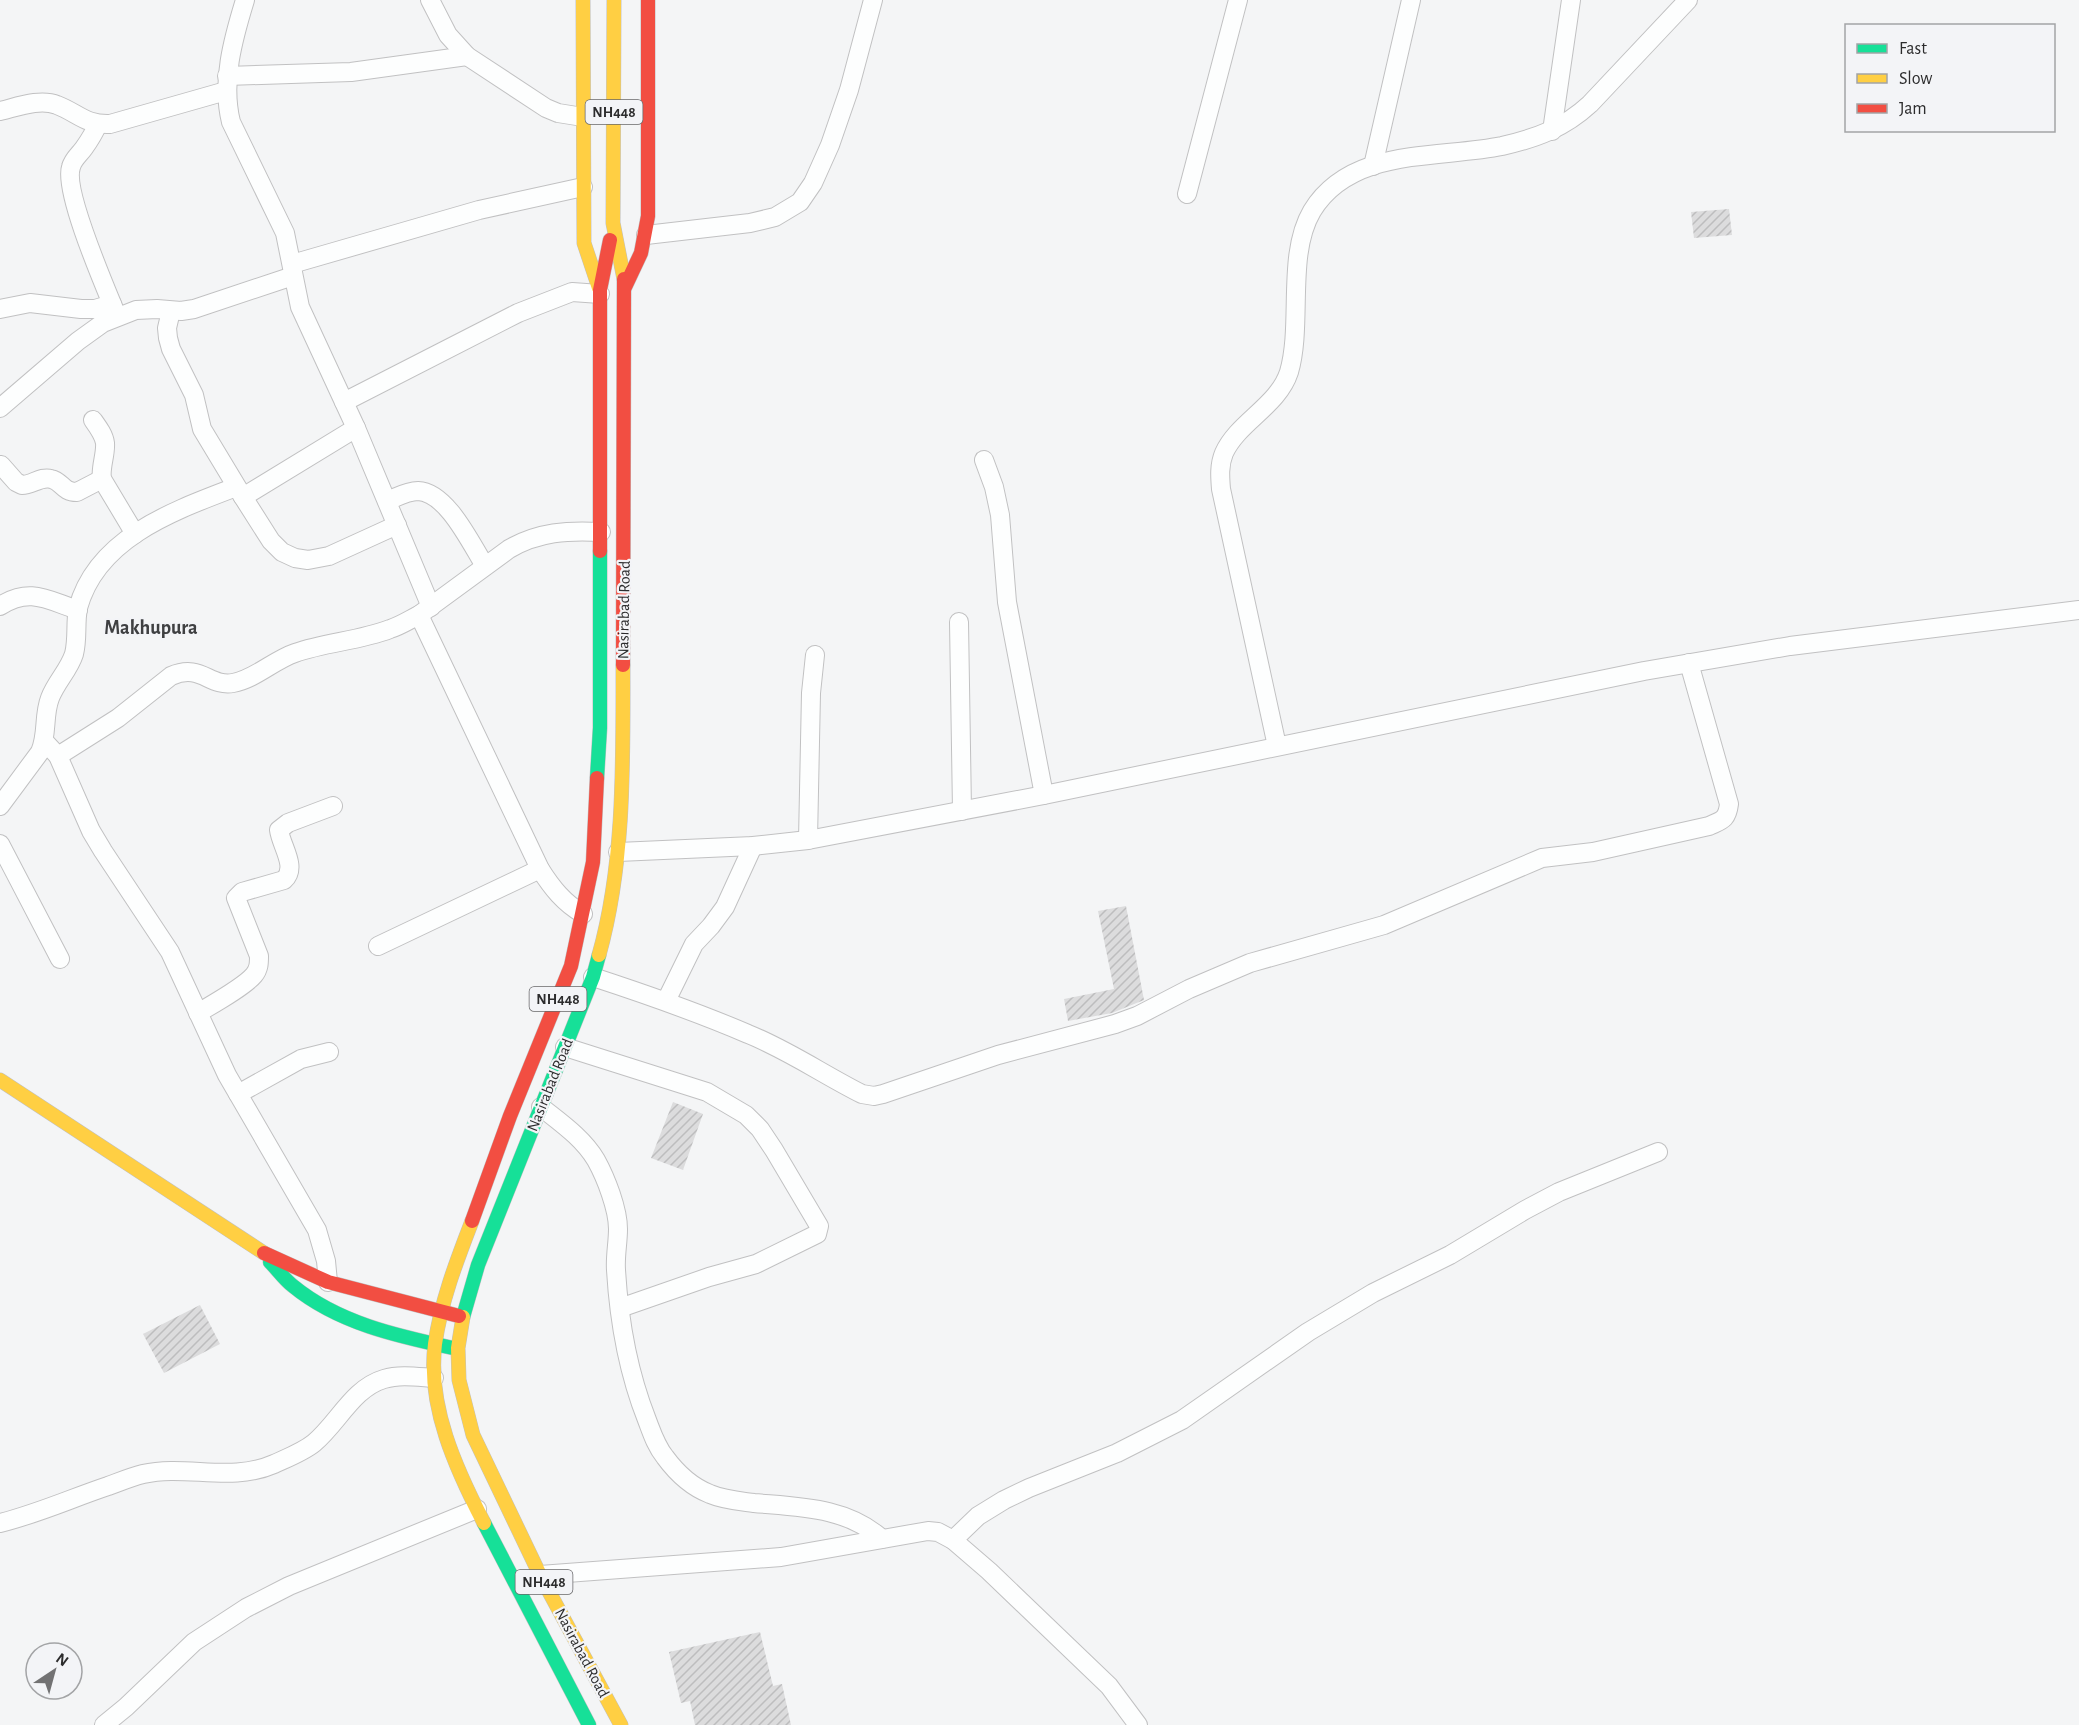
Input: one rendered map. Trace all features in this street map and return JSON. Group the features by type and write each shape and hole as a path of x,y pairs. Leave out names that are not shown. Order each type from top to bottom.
{"main road":[{"path":"583,0 584,243 600,292"},
{"name":"Nasirabad Road","path":"614,0 614,223 625,287 623,705 618,852 606,927 593,977 478,1265 458,1348 459,1380 473,1435 540,1575 621,1725"},
{"path":"625,287 641,253 646,236 648,0"},
{"name":"Nasirabad Road","path":"589,1725 477,1509 443,1427 434,1378 435,1344 462,1245 510,1116 571,966 593,862 600,728 600,292 614,223"},
{"path":"0,1080 260,1251 328,1282 464,1317"},
{"path":"260,1251 293,1286 318,1304 366,1326 401,1337 458,1348"}],"street":[{"path":"245,0 227,84 227,106 231,122 285,233 300,307 356,428 397,525 425,611 540,870 556,892 574,909 583,914"},
{"path":"430,0 448,35 467,56 546,108 558,113 583,117"},
{"path":"646,236 750,223 775,217 800,202 813,183 830,145 849,90 873,0"},
{"path":"1187,194 1238,0"},
{"path":"1373,165 1411,0"},
{"path":"1552,131 1571,0"},
{"path":"1277,746 1221,489 1220,470 1225,452 1239,433 1279,392 1288,374 1293,353 1298,261 1303,233 1311,212 1328,191 1346,177 1373,165 1400,159 1501,146 1552,131 1574,119 1688,0"},
{"path":"0,111 47,102 56,104 88,122 110,124 227,84 351,72 467,56"},
{"path":"98,124 87,144 74,159 69,180 75,206 115,310"},
{"path":"0,309 30,303 81,309 147,308 171,311 194,309 292,270 479,210 583,187"},
{"path":"344,402 537,305 572,292 600,292"},
{"path":"0,408 84,335 103,323 115,310"},
{"path":"171,311 168,328 171,350 194,395 202,429 271,541 282,552 295,558 308,560 328,556 397,525"},
{"path":"93,420 105,444 102,479 135,534"},
{"path":"0,806 45,742 46,714 50,700 75,652 78,610 84,592 103,563 135,534 173,512 240,492 356,428"},
{"path":"984,460 994,487 1010,622 1044,795"},
{"path":"1,465 16,483 22,485 49,478 64,489 77,492 102,479"},
{"path":"387,501 409,492 421,491 433,495 450,511 485,566"},
{"path":"58,756 105,727 179,672 189,671 215,680 234,683 295,652 389,629 425,611 524,540 570,530 601,532"},
{"path":"0,606 12,598 24,595 78,610"},
{"path":"618,852 753,846 808,840 1044,795 1689,663 1790,646 2079,610"},
{"path":"958,622 962,811"},
{"path":"808,840 814,655"},
{"path":"593,977 748,1034 862,1094 874,1096 989,1058 1115,1024 1250,963 1384,925 1542,858 1593,852 1708,826 1722,820 1728,814 1730,804 1689,663"},
{"path":"45,742 58,756 91,831 170,952 238,1094 317,1230 327,1261 328,1282"},
{"path":"198,1013 246,982 259,966 259,956 236,898 242,892 284,880 288,876 290,866 279,830 288,823 333,806"},
{"path":"0,843 60,959"},
{"path":"666,1002 693,944 711,926 725,907 753,846"},
{"path":"378,946 540,870"},
{"path":"566,1047 707,1092 746,1115 760,1129 774,1150 815,1215 819,1226 817,1234 756,1264 709,1277 620,1308"},
{"path":"238,1094 301,1059 329,1052"},
{"path":"541,1107 586,1146 596,1161 614,1205 618,1219 615,1266 631,1377 653,1436 663,1455 693,1485 710,1494 730,1500 820,1509 872,1529 882,1539"},
{"path":"953,1540 978,1516 1004,1500 1117,1453 1182,1420 1308,1332 1373,1293 1450,1256 1559,1192 1658,1152"},
{"path":"0,1523 143,1474 179,1472 231,1474 249,1472 272,1465 312,1444 358,1394 372,1384 399,1376 434,1378"},
{"path":"104,1725 194,1642 246,1608 289,1586 477,1509"},
{"path":"540,1575 781,1557 928,1531 938,1532 953,1540 989,1571 1108,1686 1138,1725"}],"building":[{"path":"1729,209 1732,235 1694,238 1691,212"},
{"path":"1126,906 1144,1000 1112,1013 1068,1021 1064,999 1114,989 1098,911"},
{"path":"673,1102 703,1114 683,1170 651,1158"},
{"path":"200,1305 220,1344 164,1373 143,1334"},
{"path":"760,1632 773,1686 782,1684 791,1725 695,1725 690,1701 681,1703 669,1652"}],"traffic: fast":[{"path":"597,778 600,728 600,551"},
{"path":"463,1317 478,1265 593,977 599,955"},
{"path":"270,1262 293,1286 329,1310 390,1333 453,1348"},
{"path":"484,1523 589,1725"}],"traffic: slow":[{"path":"583,0 584,243 599,288"},
{"path":"614,0 613,223 624,279"},
{"path":"599,955 614,884 618,848 621,811 623,665"},
{"path":"0,1080 264,1253"},
{"path":"472,1221 445,1296 435,1344 434,1367 435,1391 446,1436 463,1481 484,1523"},
{"path":"463,1317 458,1348 459,1380 473,1435 540,1575 621,1725"}],"traffic: jam":[{"path":"625,287 641,253 648,216 648,0"},
{"path":"600,551 600,290 610,240"},
{"path":"623,665 624,279"},
{"path":"472,1221 510,1116 571,966 593,862 597,778"},
{"path":"264,1253 328,1282 459,1316"}],"district":[{"name":"Makhupura","path":"151,628"}]}
